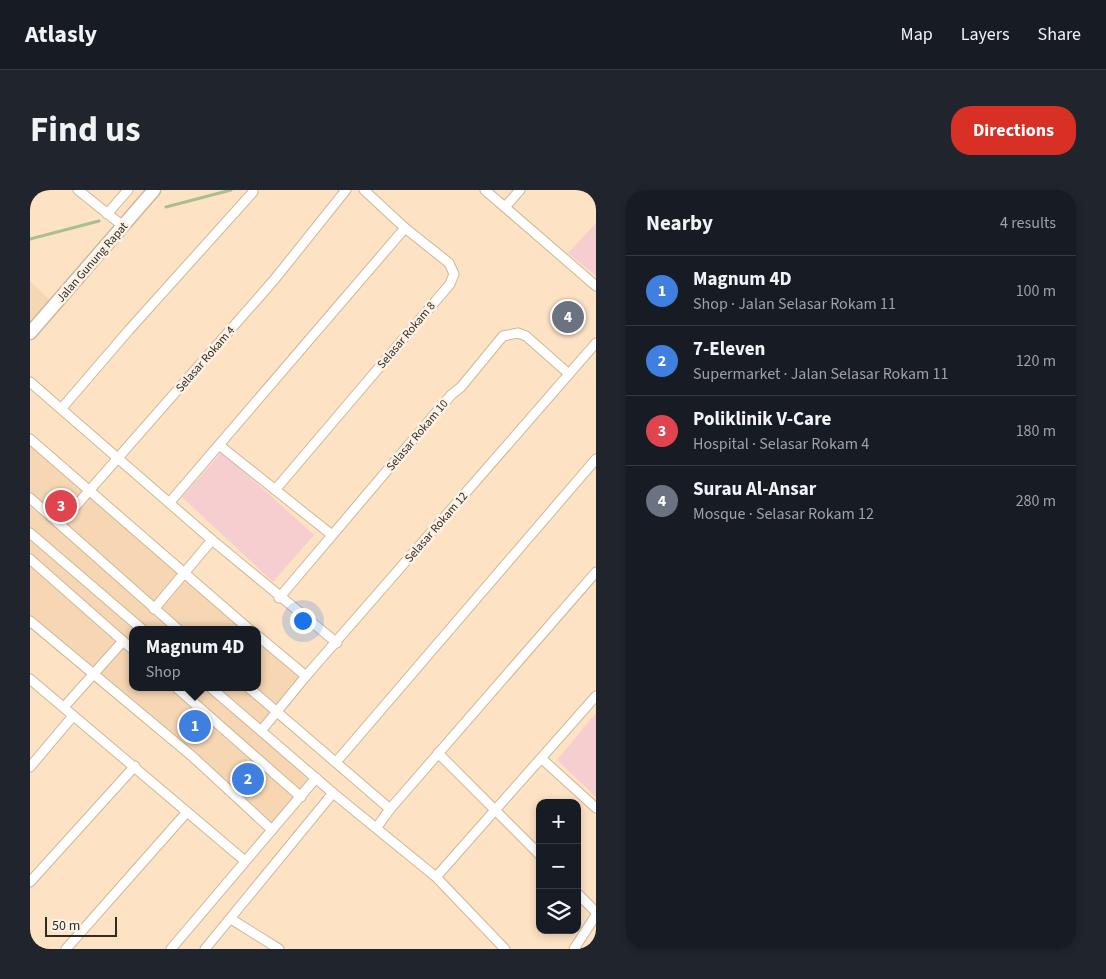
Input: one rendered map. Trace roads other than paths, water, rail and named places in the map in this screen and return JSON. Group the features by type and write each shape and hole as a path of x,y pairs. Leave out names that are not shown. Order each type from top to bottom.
{"street":[{"path":"78,190 123,226"},
{"path":"108,214 128,190"},
{"name":"Jalan Gunung Rapat","path":"30,333 154,190"},
{"name":"Selasar Rokam 4","path":"60,524 91,491 274,280 346,190"},
{"name":"Selasar Rokam 8","path":"275,490 450,284 454,274 449,263 405,228 364,190"},
{"path":"485,190 596,286"},
{"path":"505,207 520,190"},
{"path":"62,408 253,192"},
{"path":"170,502 405,228"},
{"name":"Selasar Rokam 10","path":"280,598 450,395 461,387 503,336 518,333 526,336 569,374"},
{"name":"Selasar Rokam 12","path":"261,731 306,676 337,643 596,343"},
{"path":"30,382 280,598 337,643"},
{"path":"30,439 245,626"},
{"path":"219,445 332,536"},
{"path":"336,761 596,459"},
{"path":"30,498 173,626"},
{"path":"30,533 137,626"},
{"path":"154,609 182,573 212,540"},
{"path":"31,562 129,646"},
{"path":"377,827 438,753 596,572"},
{"path":"30,621 193,757 272,830"},
{"path":"261,638 306,676"},
{"path":"64,707 95,675 123,641"},
{"path":"30,679 245,861"},
{"path":"183,691 301,797"},
{"path":"215,691 332,793 377,827 436,877 505,949"},
{"path":"253,691 390,809"},
{"path":"436,877 596,696"},
{"path":"30,767 74,716"},
{"path":"438,753 536,851"},
{"path":"542,759 596,808"},
{"path":"30,882 135,766"},
{"path":"171,949 316,778"},
{"path":"205,949 332,793"},
{"path":"66,949 187,812"},
{"path":"574,949 596,914 581,897"},
{"path":"230,919 279,949"}],"waterway":[{"path":"166,207 231,190"},
{"path":"30,239 99,221"}],"place":[{"name":"Surau Al-Ansar","path":"568,317"},
{"name":"Poliklinik V-Care","path":"61,506"},
{"name":"Magnum 4D","path":"195,726"},
{"name":"7-Eleven","path":"248,779"}]}
